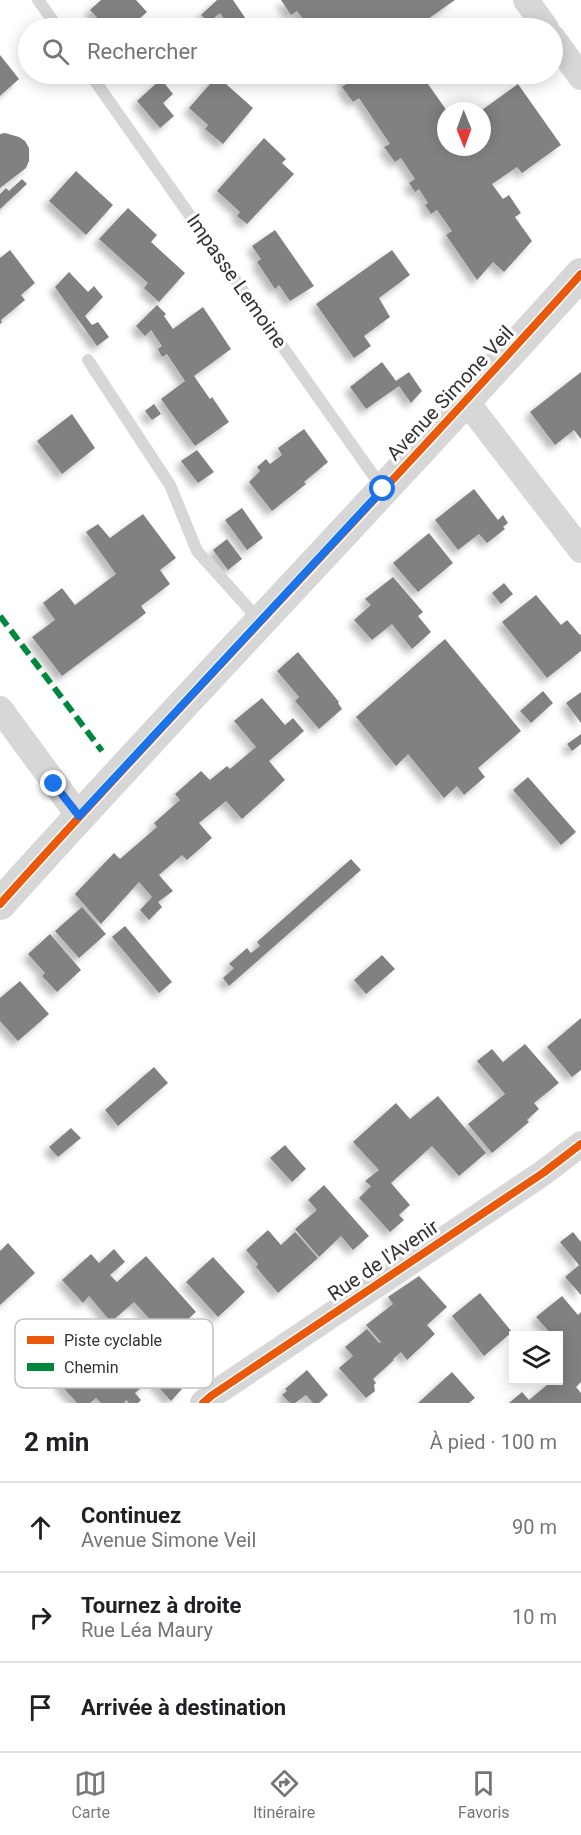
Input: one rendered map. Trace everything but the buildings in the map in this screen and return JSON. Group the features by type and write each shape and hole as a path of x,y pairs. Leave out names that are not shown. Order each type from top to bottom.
{"street":[{"path":"526,0 539,18"},
{"path":"563,49 578,65"},
{"name":"Avenue Simone Veil","path":"0,904 581,274"},
{"path":"466,401 581,550"},
{"path":"0,709 79,816"},
{"name":"Rue de l'Avenir","path":"203,1403 543,1173 581,1144"}],"lane":[{"path":"38,0 51,18"},
{"name":"Impasse Lemoine","path":"97,84 383,489"},
{"path":"88,360 170,485 197,551 260,621"}],"marked path":[{"path":"0,616 102,751"}],"cycle path":[{"path":"0,904 581,274"},
{"path":"203,1403 543,1173 581,1144"}],"route":[{"path":"54,784 79,816 383,489"}]}
